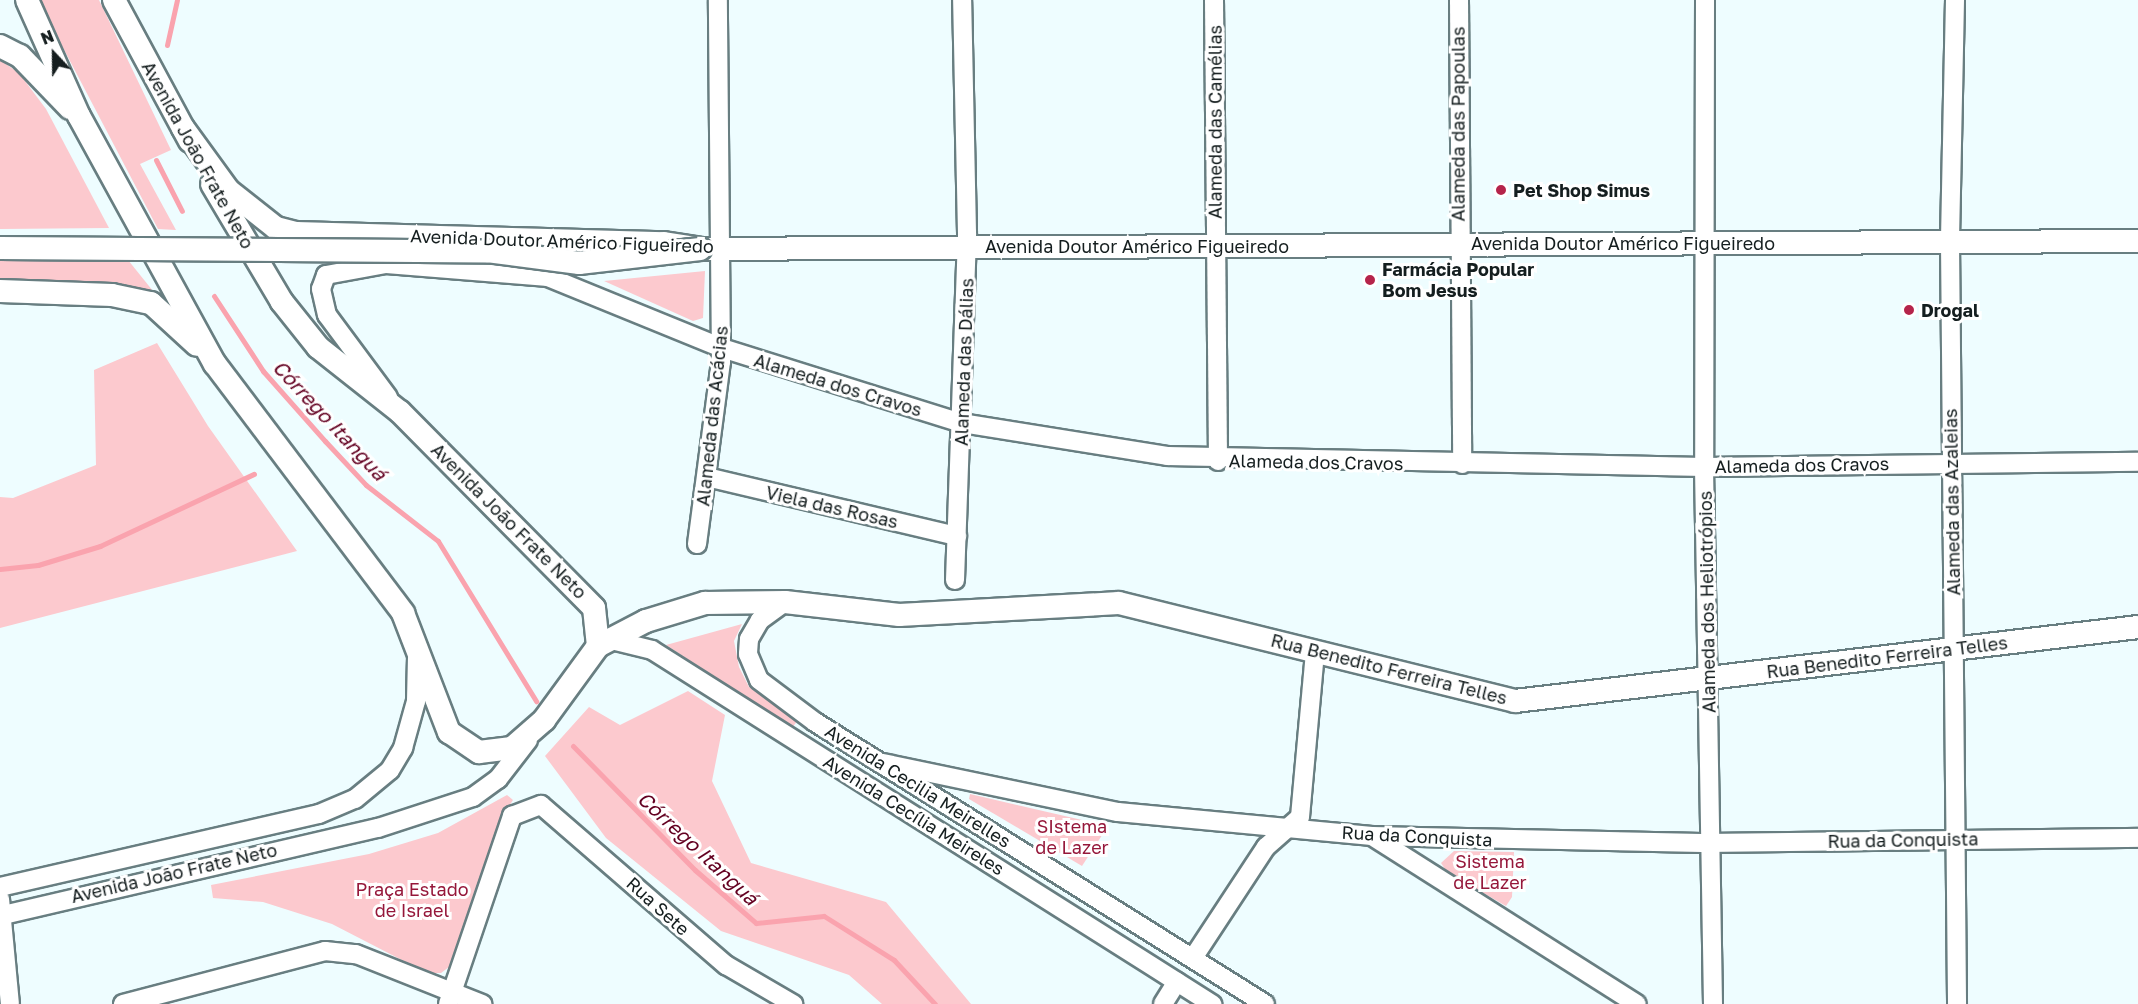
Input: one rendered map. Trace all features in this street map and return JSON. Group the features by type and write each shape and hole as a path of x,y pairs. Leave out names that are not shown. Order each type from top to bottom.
{"main road":[{"name":"Avenida João Frate Neto","path":"27,0 80,116 215,364 276,451 392,597 417,647"},
{"name":"Avenida João Frate Neto","path":"114,0 183,128 282,302 337,365 400,412 586,597 598,619 604,643 544,720"},
{"path":"0,46 20,56 80,116"},
{"name":"Avenida Doutor Américo Figueiredo","path":"183,128 228,190 286,230 664,243 700,249 723,245 967,247 2138,241"},
{"path":"0,248 487,251 579,263 700,249"},
{"path":"0,291 112,295 151,303 215,364"},
{"name":"Rua Benedito Ferreira Telles","path":"604,643 646,621 705,603 785,602 900,615 1119,603 1515,701 1708,680 2138,627"},
{"path":"417,647 440,717 467,748 492,753 512,748 544,720"}],"street":[{"name":"Alameda das Acácias","path":"697,544 722,348 723,245 718,0"},
{"name":"Alameda das Dálias","path":"955,580 967,247 962,0"},
{"name":"Alameda das Camélias","path":"1214,0 1218,461"},
{"name":"Alameda das Papoulas","path":"1458,0 1458,244 1462,464"},
{"name":"Alameda dos Heliotrópios","path":"1705,0 1704,467 1714,843 1712,999"},
{"name":"Alameda das Azaleias","path":"1955,0 1950,243 1957,1004"},
{"name":"Alameda dos Cravos","path":"400,412 327,315 321,289 326,275 386,264 522,272 570,282 722,348 962,423 1218,461 1704,467 1951,462 2138,462"},
{"name":"Viela das Rosas","path":"707,477 957,536"},
{"name":"Avenida Cecilia Meirelles","path":"785,602 760,620 748,654 759,680 815,722 1265,1004"},
{"name":"Avenida Cecília Meireles","path":"604,643 652,650 1212,1004"},
{"name":"Avenida João Frate Neto","path":"0,887 319,814 355,799 390,770 403,748 416,701 417,647"},
{"path":"1193,958 1266,847 1300,817 1315,651"},
{"name":"Avenida João Frate Neto","path":"2,907 378,828 473,797 498,779 544,720"},
{"name":"Avenida Cecilia Meirelles","path":"800,743 815,722"},
{"name":"Rua da Conquista","path":"882,763 1118,812 1372,836 1430,839 1714,843 1956,838 2138,838"},
{"name":"Rua Sete","path":"450,998 512,816 529,806 553,810 726,965 793,1004"},
{"path":"1372,836 1445,880 1637,1004"},
{"path":"1430,839 1430,859 1445,880"},
{"path":"2,907 7,1003"},
{"path":"123,1004 325,951 356,954 450,998 482,1004"},
{"path":"1163,1004 1177,982"}],"green space":[{"path":"38,0 99,0 171,150 140,164 176,230 158,229"},
{"path":"0,60 19,73 46,109 109,228 0,229"},
{"path":"124,255 157,296 0,285 0,258"},
{"path":"705,271 703,318 693,321 604,281"},
{"path":"157,343 208,426 297,551 0,628 0,497 13,498 96,465 94,370"},
{"path":"742,624 734,641 739,667 749,687 798,720 792,728 666,645"},
{"path":"688,691 725,715 712,781 751,863 886,902 971,1004 882,1004 849,975 721,931 606,838 545,756 589,707 620,725"},
{"name":"SIstema de Lazer","path":"970,794 1108,826 1082,866 969,799"},
{"name":"Praça Estado de Israel","path":"507,795 513,800 498,823 449,967 441,973 427,973 332,924 263,902 213,898 211,885 369,854 438,833"},
{"name":"Sistema de Lazer","path":"1454,851 1514,852 1512,897 1506,906 1447,872 1441,863"}],"waterway":[{"name":"Córrego Itanguá","path":"167,45 177,0"},
{"name":"Córrego Itanguá","path":"156,160 182,211"},
{"name":"Córrego Itanguá","path":"214,296 263,371 325,441 366,485 438,541 536,701"},
{"path":"0,569 38,565 100,546 254,474"},
{"name":"Córrego Itanguá","path":"573,746 695,870 756,923 824,916 894,960 935,1004"}],"place":[{"name":"Pet Shop Simus","path":"1501,190"},
{"name":"Farmácia Popular Bom Jesus","path":"1370,280"},
{"name":"Drogal","path":"1909,310"}]}
